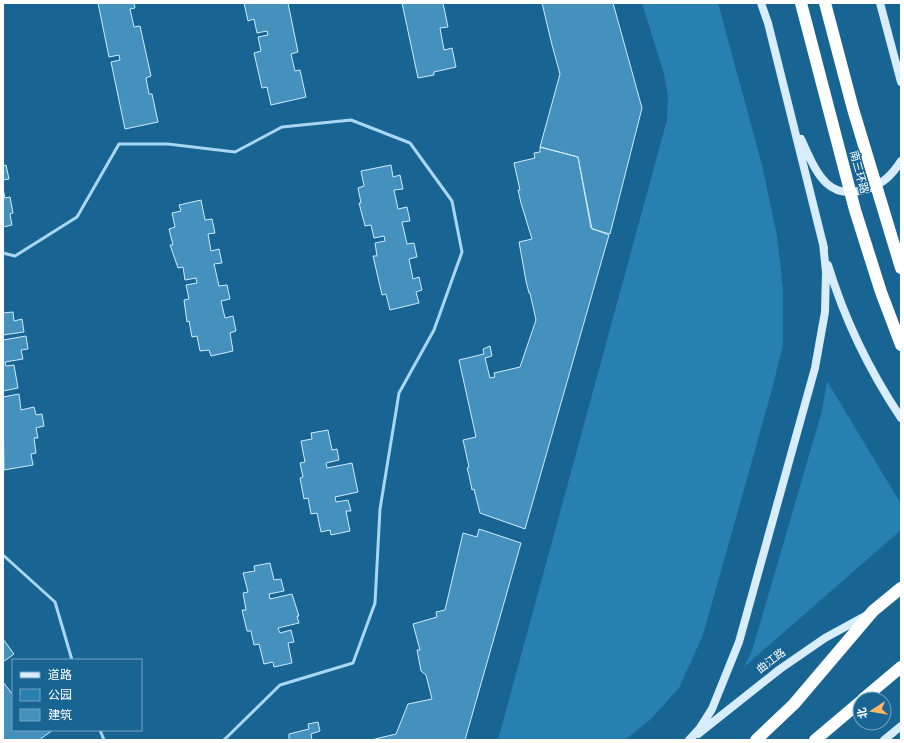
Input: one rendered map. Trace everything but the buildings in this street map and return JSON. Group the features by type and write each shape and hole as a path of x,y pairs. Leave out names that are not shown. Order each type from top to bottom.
{"highway":[{"name":"南三环路","path":"801,3 855,210 880,292 901,344"},
{"name":"南三环路","path":"825,3 853,109 901,268"},
{"name":"曲江路","path":"756,740 794,704 873,611 901,588"},
{"path":"872,691 901,667"},
{"path":"815,740 852,709"}],"main road":[{"path":"761,3 838,296 849,325 879,386 901,418"},
{"path":"880,3 901,82"},
{"path":"792,120 816,171 823,180 839,192 847,194 859,192 883,182 894,173 901,161"},
{"path":"690,740 700,728 712,709 723,685 739,642 815,368 825,312 826,272 823,243"},
{"name":"曲江路","path":"690,740 780,669 825,638 873,611"},
{"path":"884,740 901,726"}],"lane":[{"path":"3,254 15,256 77,217 119,144 168,144 236,152 282,127 351,120 410,143 452,202 462,252 434,330 399,393 380,509 375,603 354,663 280,685 224,740"},
{"path":"3,555 55,602 72,659"}],"green space":[{"path":"642,3 718,3 762,165 777,236 783,289 783,345 703,635 679,688 651,719 625,740 498,740 667,120 668,96 664,74"},
{"path":"827,381 901,504 901,530 744,667 752,651 822,411"}]}
